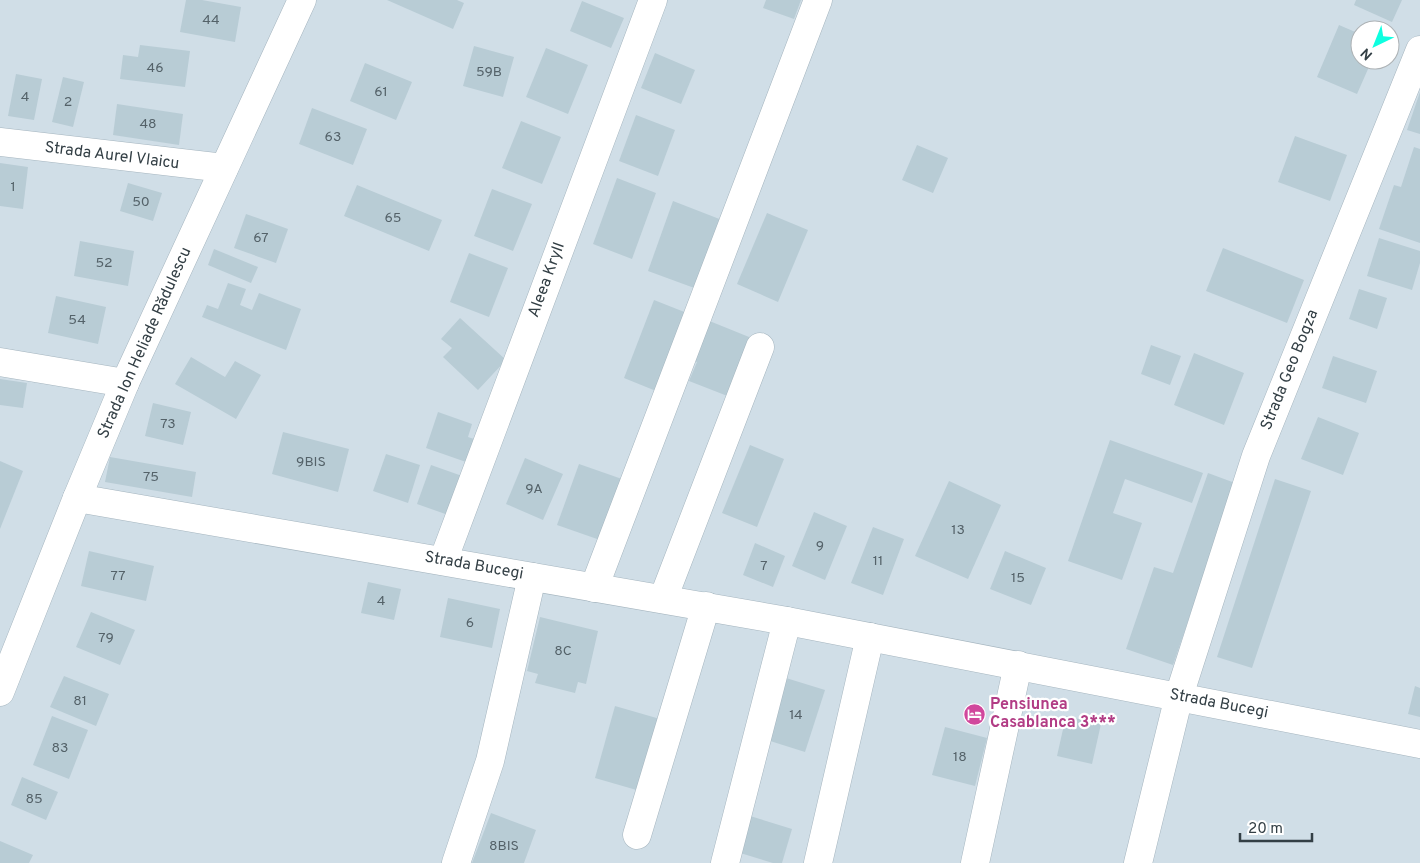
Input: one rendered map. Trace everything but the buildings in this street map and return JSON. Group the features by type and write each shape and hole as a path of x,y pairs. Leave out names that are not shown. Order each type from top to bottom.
{"street":[{"name":"Strada Ion Heliade Rădulescu","path":"0,692 125,383 302,0"},
{"name":"Aleea Kryll","path":"443,561 653,0"},
{"path":"594,588 818,0"},
{"name":"Strada Geo Bogza","path":"1138,863 1180,696 1256,456 1420,50"},
{"name":"Strada Aurel Vlaicu","path":"0,142 224,168"},
{"path":"663,599 760,347"},
{"path":"0,362 125,383"},
{"name":"Strada Bucegi","path":"77,498 870,636 1420,744"},
{"path":"456,863 490,761 532,577"},
{"path":"637,835 706,606"},
{"path":"725,863 787,621"},
{"path":"818,863 870,636"},
{"path":"975,863 1018,665"}],"shaded area":[{"path":"0,0 1420,0 1420,863 0,863"}],"place":[{"name":"Pensiunea Casablanca 3***","path":"974,714"}]}
